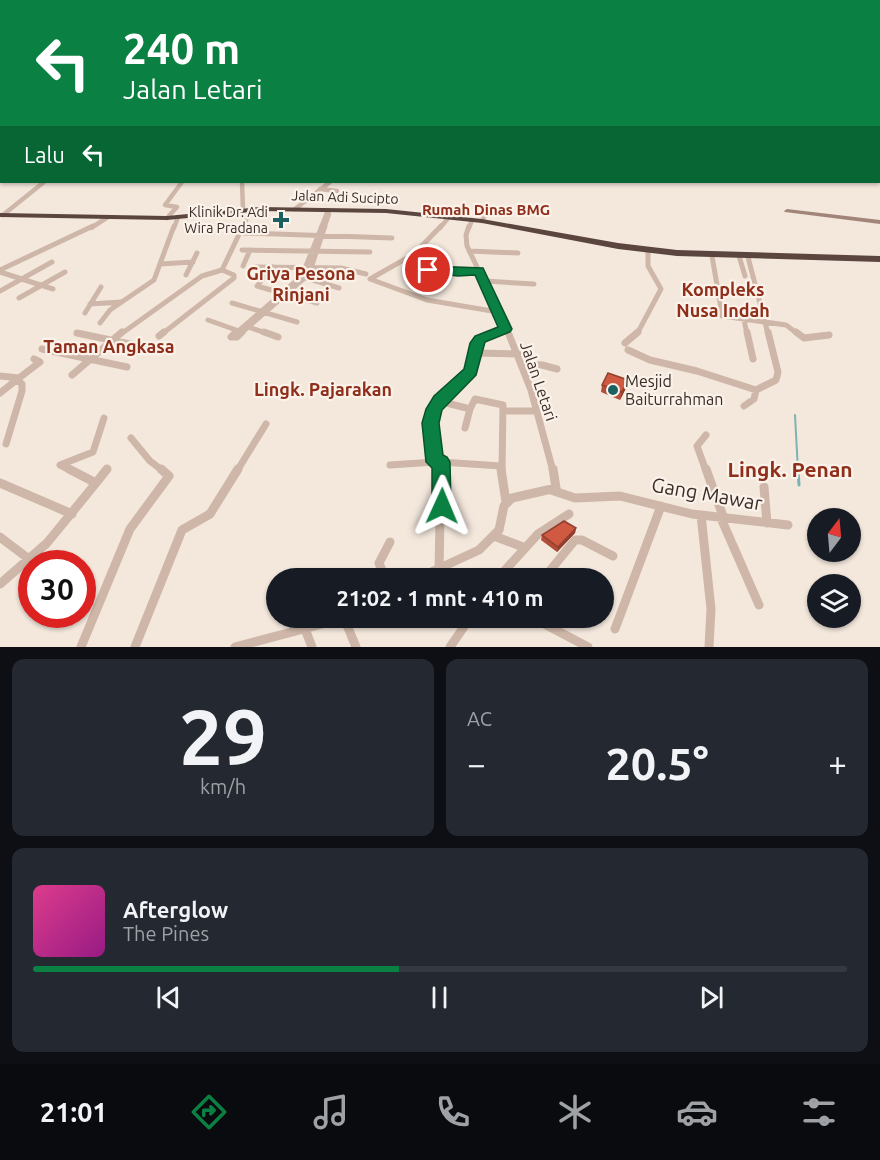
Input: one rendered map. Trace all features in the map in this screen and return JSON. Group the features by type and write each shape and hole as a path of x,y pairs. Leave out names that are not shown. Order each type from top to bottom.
{"highway":[{"name":"Jalan Adi Sucipto","path":"1,215 104,220 175,219 247,210 386,211 447,220 482,221 563,237 712,257 880,258"}],"street":[{"path":"1,215 43,183"},
{"path":"100,323 110,310 154,280 177,207 165,205 181,183"},
{"path":"222,270 247,210 242,183"},
{"path":"294,211 328,183"},
{"path":"319,189 337,191"},
{"path":"475,207 488,210 482,221"},
{"path":"787,211 880,222"},
{"path":"284,294 306,278 328,212"},
{"path":"0,271 104,220"},
{"path":"368,277 410,257 428,243 447,220"},
{"name":"Jalan Letari","path":"471,222 465,239 518,354 556,477 553,489"},
{"path":"243,233 392,238"},
{"path":"242,250 370,252"},
{"path":"159,336 229,283 242,267 250,250"},
{"path":"648,250 648,266 661,289 638,333 626,347 650,360 697,371 724,382 756,390 776,380 778,376 766,323 744,256"},
{"path":"469,251 518,254"},
{"path":"186,275 197,253"},
{"path":"744,256 745,276"},
{"path":"712,257 722,315 788,326 804,338 829,334"},
{"path":"0,291 52,262"},
{"path":"160,264 193,262"},
{"path":"255,267 341,268 434,302 498,312"},
{"path":"273,267 257,285 317,303"},
{"path":"240,331 284,294 309,267"},
{"path":"421,278 429,269 458,272 479,271"},
{"path":"72,375 112,340 207,273 222,270 235,276"},
{"path":"0,271 53,289"},
{"path":"19,298 64,272"},
{"path":"306,278 339,288"},
{"path":"485,281 534,284"},
{"path":"85,313 102,287"},
{"path":"90,304 121,302"},
{"path":"232,303 297,322"},
{"path":"208,320 240,331 248,327 263,312"},
{"path":"744,320 753,359"},
{"path":"248,327 278,337"},
{"path":"439,568 442,484 431,418 439,400 471,371 480,339 506,329"},
{"path":"77,333 154,349"},
{"path":"42,350 127,367"},
{"path":"476,353 518,354"},
{"path":"0,393 40,362 34,359"},
{"path":"521,364 542,365 557,369"},
{"path":"0,376 18,379 22,384 22,391 6,444"},
{"path":"744,406 755,398 756,390"},
{"path":"439,400 470,409"},
{"path":"443,568 479,550 494,536 501,525 506,502 501,466 503,405 473,400 465,428"},
{"path":"504,411 536,411"},
{"path":"96,483 60,465 92,453 104,418"},
{"path":"135,647 182,530 188,524 203,520 210,514 266,424"},
{"path":"706,435 697,446 721,516 759,605"},
{"path":"81,647 130,529 170,475 150,460 131,438"},
{"path":"390,465 438,462 501,466"},
{"path":"39,550 72,514 107,469"},
{"path":"0,483 72,514"},
{"path":"764,487 767,523"},
{"path":"506,502 521,495 553,489"},
{"name":"Gang Mawar","path":"553,489 575,498 620,496 701,514 788,525"},
{"path":"615,629 661,506"},
{"path":"506,568 523,547 541,531 569,514"},
{"path":"701,514 711,609 709,647"},
{"path":"494,536 523,547"},
{"path":"0,537 18,551"},
{"path":"553,568 575,540 582,540 613,556"},
{"path":"382,568 380,563 390,542"},
{"path":"0,584 18,568"},
{"path":"235,647 309,628"},
{"path":"349,628 356,647"},
{"path":"450,647 463,628"},
{"path":"552,628 588,647"},
{"path":"305,629 312,647"}],"building":[{"path":"608,373 628,380 622,392 602,385"},
{"path":"564,521 576,528 558,547 542,535"}],"waterway":[{"path":"795,415 798,471"},
{"path":"798,469 799,485"}],"place":[{"name":"Klinik Dr. Adi Wira Pradana","path":"281,220"},
{"name":"Mesjid Baiturrahman","path":"613,390"}],"district":[{"name":"Rumah Dinas BMG","path":"486,210"},
{"name":"Griya Pesona Rinjani","path":"301,284"},
{"name":"Kompleks Nusa Indah","path":"723,300"},
{"name":"Taman Angkasa","path":"109,347"},
{"name":"Lingk. Pajarakan","path":"323,390"},
{"name":"Lingk. Penan","path":"790,470"}],"route":[{"path":"428,270 479,271 506,329 480,339 477,343 471,371 439,400 434,409 430,423 435,462 441,462 442,506"}]}
